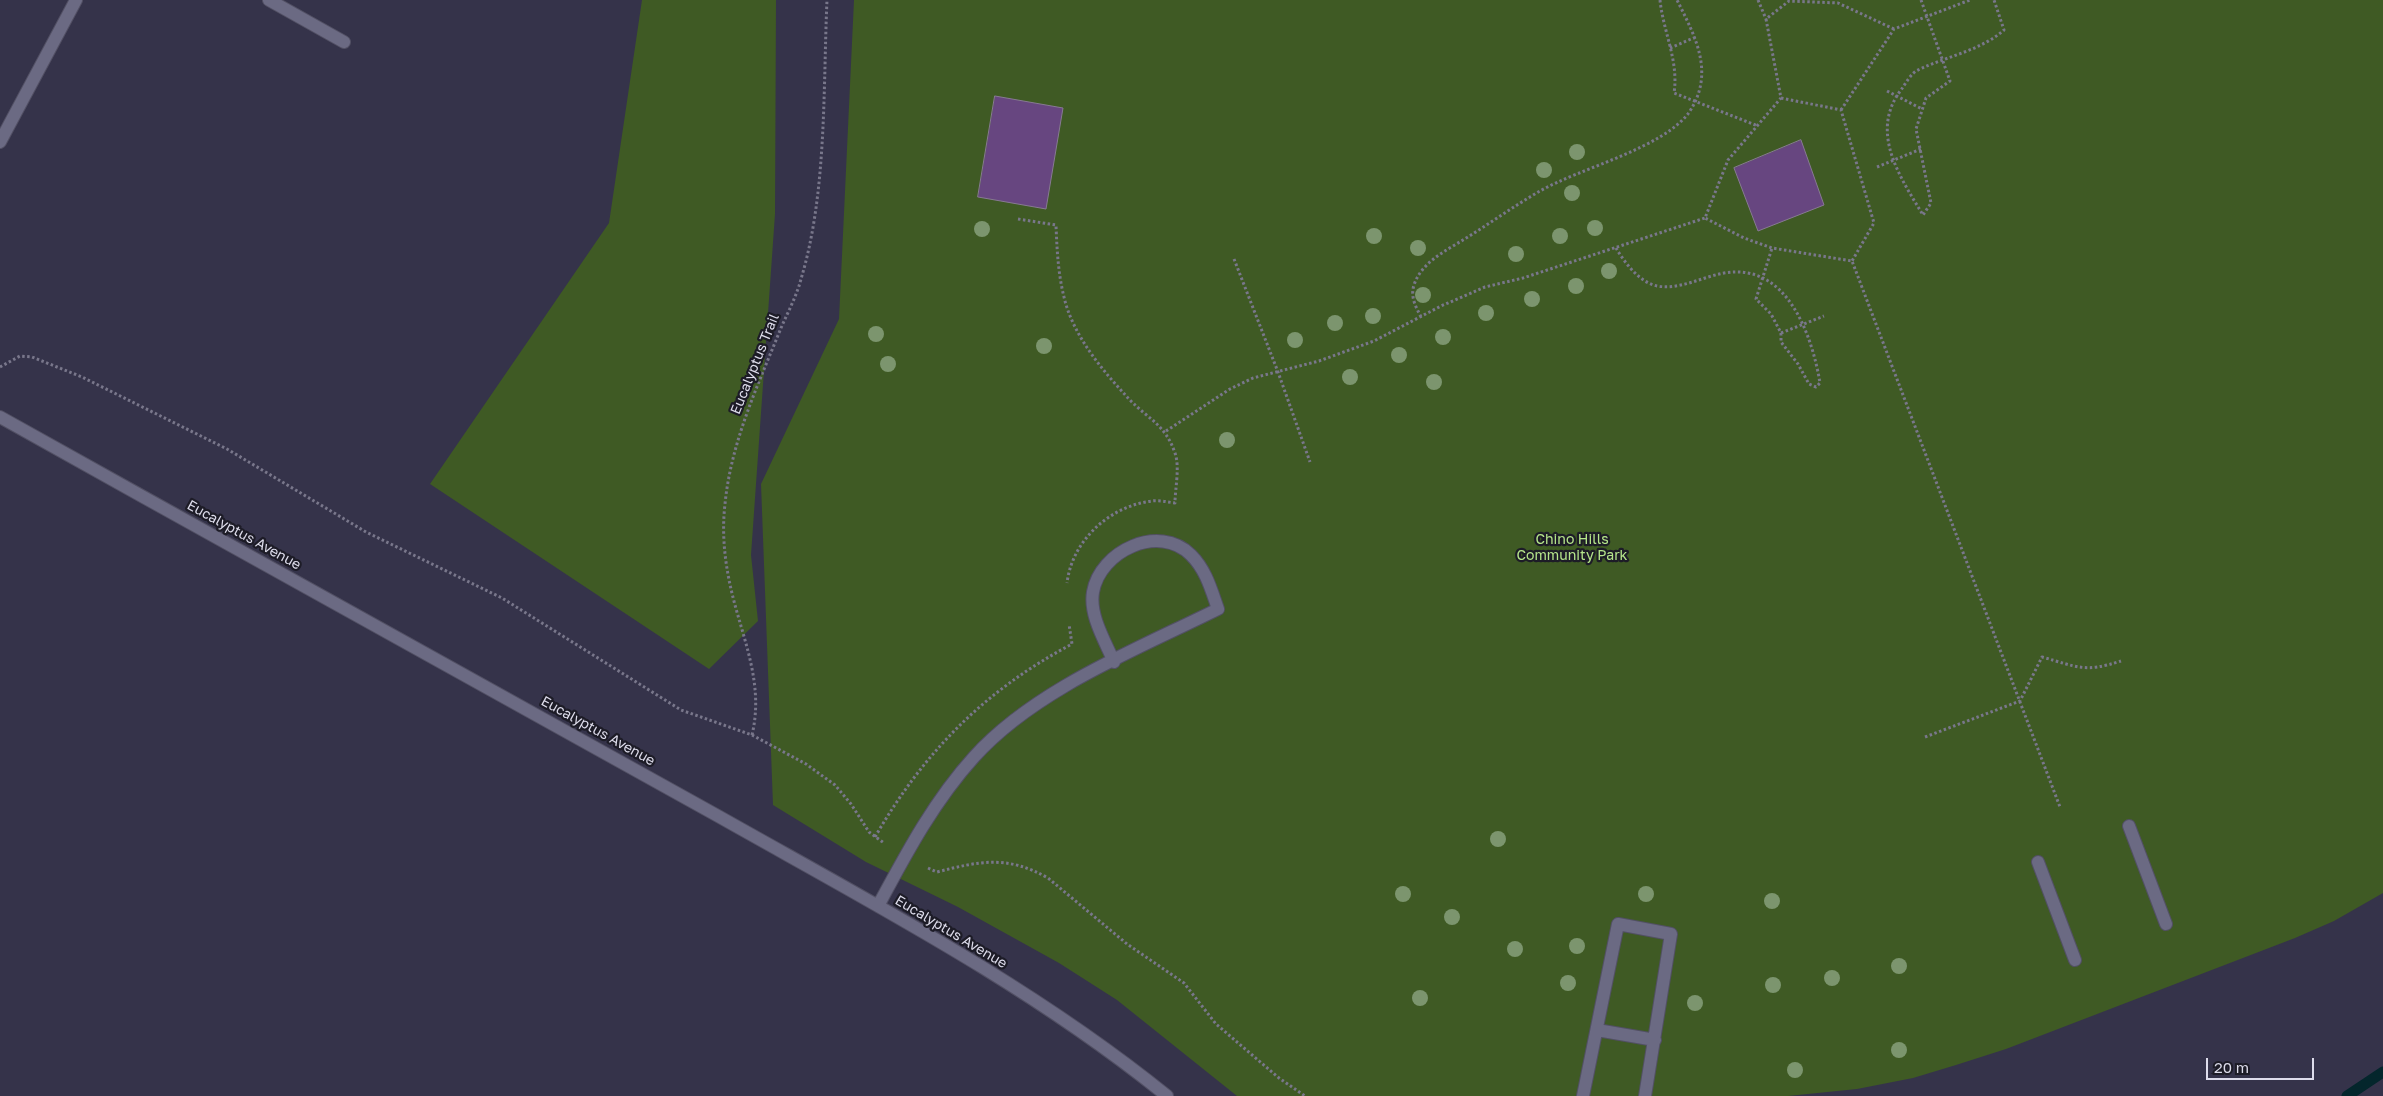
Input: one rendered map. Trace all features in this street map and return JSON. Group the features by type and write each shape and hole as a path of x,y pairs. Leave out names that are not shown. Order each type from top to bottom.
{"street":[{"path":"0,142 76,0"},
{"path":"270,0 344,42"},
{"name":"Eucalyptus Avenue","path":"0,417 523,706 878,906 1040,1003 1116,1056 1167,1096"},
{"path":"878,906 905,857 946,791 980,751 1004,728 1043,700 1083,676 1114,662 1218,608 1205,571 1190,553 1168,541 1145,541 1124,550 1098,576 1093,594 1096,619 1114,662"},
{"path":"2129,826 2166,924"},
{"path":"2038,862 2075,960"},
{"path":"1583,1096 1618,924 1671,934 1645,1096"},
{"path":"1597,1030 1655,1040"}],"path":[{"name":"Eucalyptus Trail","path":"752,735 757,703 754,676 749,649 734,603 724,551 724,505 739,435 801,279 819,198 828,0"},
{"path":"1660,0 1675,74 1674,93 1758,126"},
{"path":"1422,317 1412,299 1414,286 1419,275 1440,254 1541,190 1658,137 1679,122 1689,112 1695,100 1701,78 1702,63 1696,37 1677,0"},
{"path":"1758,0 1766,19 1781,98"},
{"path":"1921,0 1942,60 1950,81 1926,98 1916,129 1931,203 1923,214 1892,160 1887,141 1889,116 1897,96 1916,71 1942,60 1991,41 2004,30 1994,0"},
{"path":"1852,261 1874,223 1841,110 1894,29 1970,0"},
{"path":"1766,19 1789,1 1838,3 1894,29"},
{"path":"1670,48 1696,37"},
{"path":"1887,91 1922,109"},
{"path":"1781,98 1841,110"},
{"path":"1705,218 1728,160 1781,98"},
{"path":"1877,167 1921,149"},
{"path":"1166,431 1230,389 1253,378 1319,361 1374,341 1441,306 1485,287 1524,278 1705,218 1744,238 1772,248 1852,261"},
{"path":"1018,219 1056,225 1057,263 1064,299 1079,334 1130,401 1166,431 1176,456 1175,503 1154,500 1135,504 1116,513 1096,527 1085,538 1072,558 1067,589"},
{"path":"1616,248 1638,276 1656,286 1680,285 1731,272 1763,278 1788,299 1804,324 1818,371 1820,383 1816,387 1809,384 1798,364 1781,342 1781,333 1771,314 1756,299 1763,278 1772,248"},
{"path":"1234,259 1278,372 1310,462"},
{"path":"1852,261 2060,807"},
{"path":"1781,333 1824,316"},
{"path":"0,367 20,356 32,357 82,377 170,419 281,479 366,532 502,598 681,710 752,735 806,764 835,785 851,804 869,832 905,857 937,872 969,864 1002,861 1035,871 1048,878 1127,944 1184,984 1216,1024 1279,1078 1305,1096"},
{"path":"876,837 900,797 944,740 1006,684 1027,669 1072,644 1069,622"},
{"path":"1925,737 2020,701 2042,658 2081,668 2096,669 2121,661"}],"green space":[{"path":"642,0 776,0 775,214 751,555 758,621 709,669 430,484 609,223"},
{"name":"Chino Hills Community Park","path":"854,0 2383,0 2383,893 2334,921 2295,938 2006,1049 1913,1078 1857,1089 1788,1096 1237,1096 1117,1000 1059,963 958,907 866,862 773,805 761,484 839,319"}],"building":[{"path":"995,96 1063,108 1046,209 978,197"},
{"path":"1801,140 1824,205 1758,231 1734,168"}],"waterway":[{"path":"2347,1096 2383,1072"}]}
